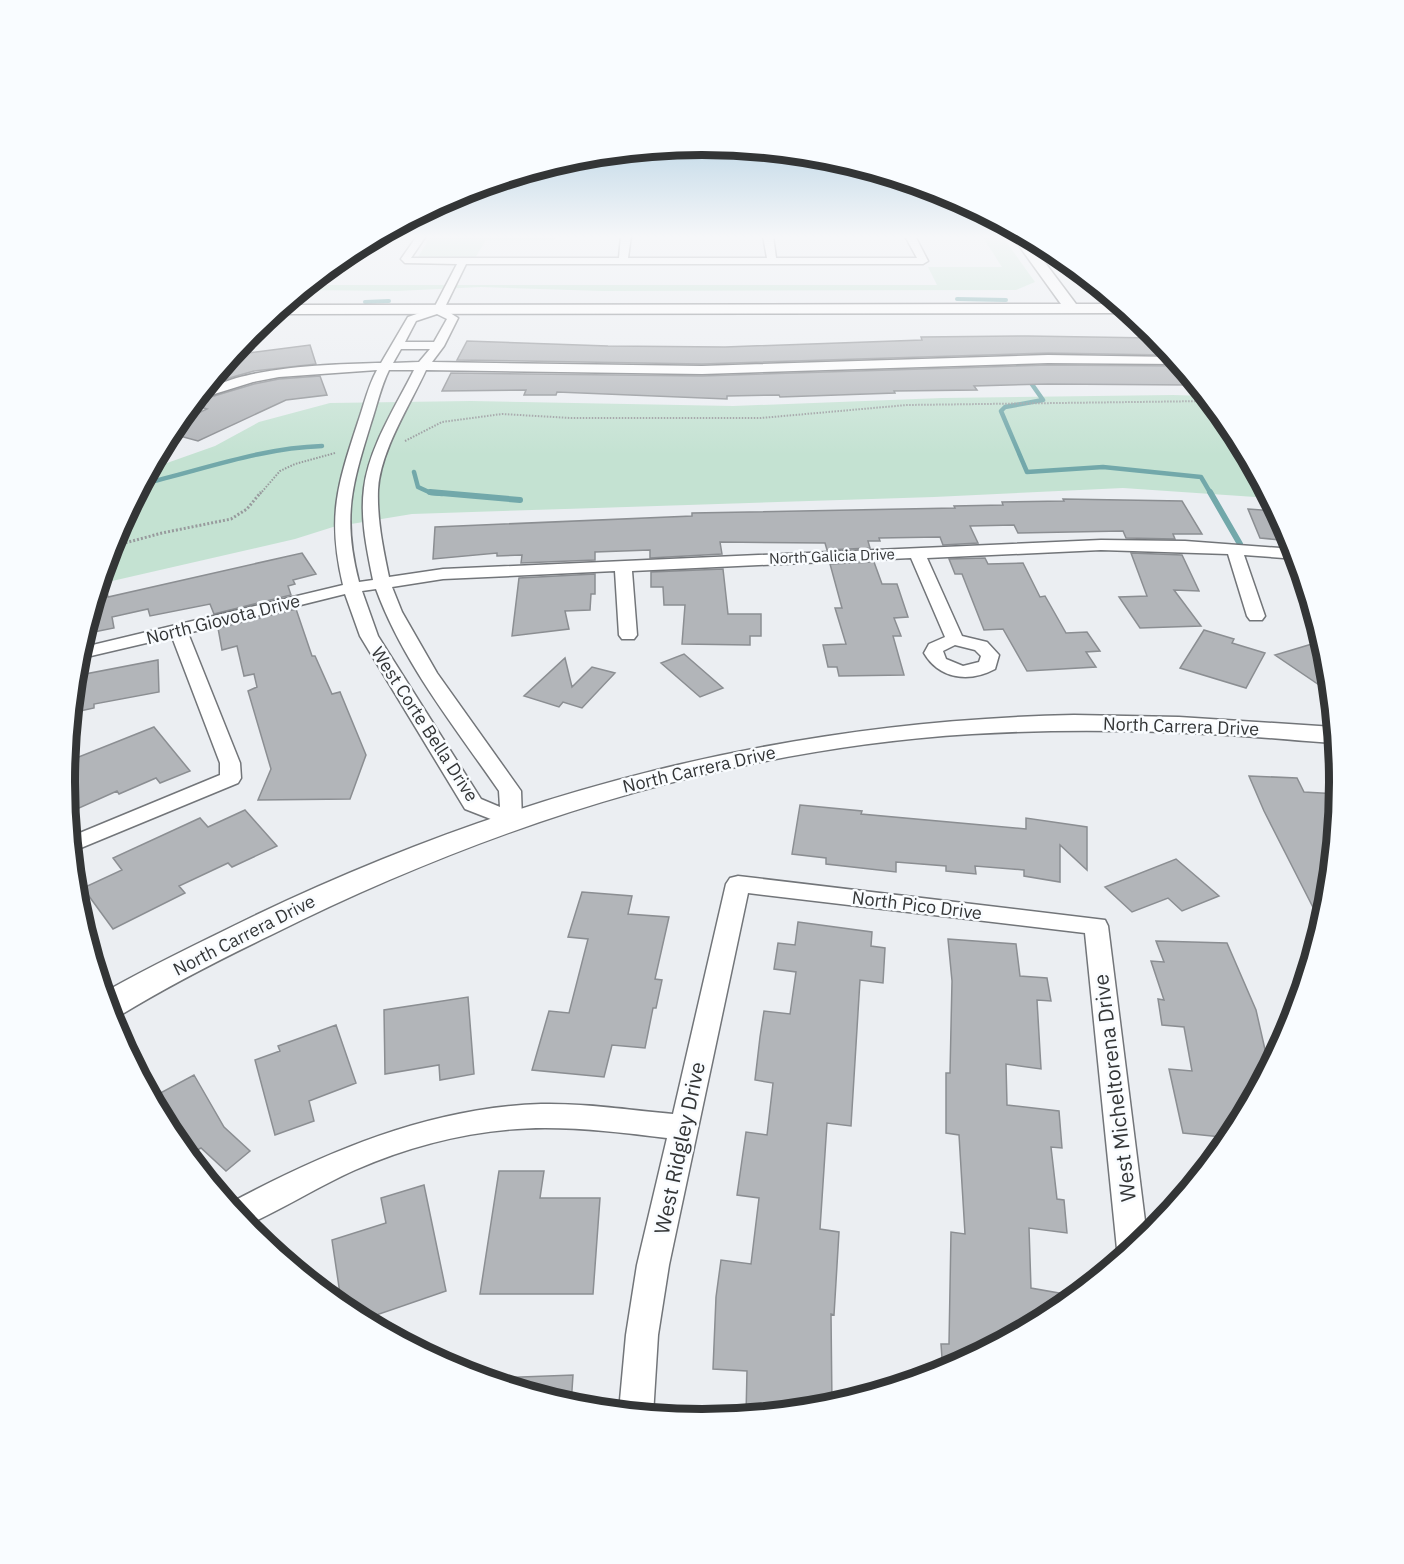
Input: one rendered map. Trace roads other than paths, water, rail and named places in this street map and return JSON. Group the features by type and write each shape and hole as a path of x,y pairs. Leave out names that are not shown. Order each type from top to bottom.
{"main road":[{"path":"290,310 1113,309"}],"street":[{"name":"West Corte Bella Drive","path":"438,310 412,319 384,366 347,477 342,504 344,554 367,585 393,612 415,653 510,791 511,819 473,804 377,652 367,585 372,534 370,512 373,477 380,453 416,366 438,346 453,318 438,310"},
{"path":"396,345 438,346"},
{"path":"212,392 236,383 289,371 384,366 705,370 1048,359 1165,361"},
{"name":"North Galicia Drive","path":"367,585 478,571 1129,544 1285,553"},
{"path":"1234,549 1256,616"},
{"path":"916,552 955,640"},
{"path":"623,564 628,635"},
{"name":"North Giovota Drive","path":"89,651 367,585"},
{"path":"78,842 231,778 230,764 178,630"},
{"name":"North Carrera Drive","path":"115,1002 235,938 317,898 454,840 511,819 644,780 727,761 859,738 920,731 1055,722 1135,722 1227,726 1327,734"},
{"name":"North Pico Drive","path":"738,884 1096,926"},
{"name":"West Ridgley Drive","path":"637,1406 642,1335 653,1264 738,884"},
{"name":"West Micheltorena Drive","path":"1096,926 1132,1237"},
{"path":"245,1210 342,1160 384,1144 483,1120 540,1116 575,1117 684,1127"}],"waterway":[{"path":"1017,363 1043,400 1005,407 1001,411 1027,472 1103,467 1201,477 1211,494"},
{"path":"152,481 254,455 322,446"},
{"path":"414,472 418,487 431,493 442,494"},
{"path":"430,492 520,500"},
{"path":"1210,492 1240,544"}]}
